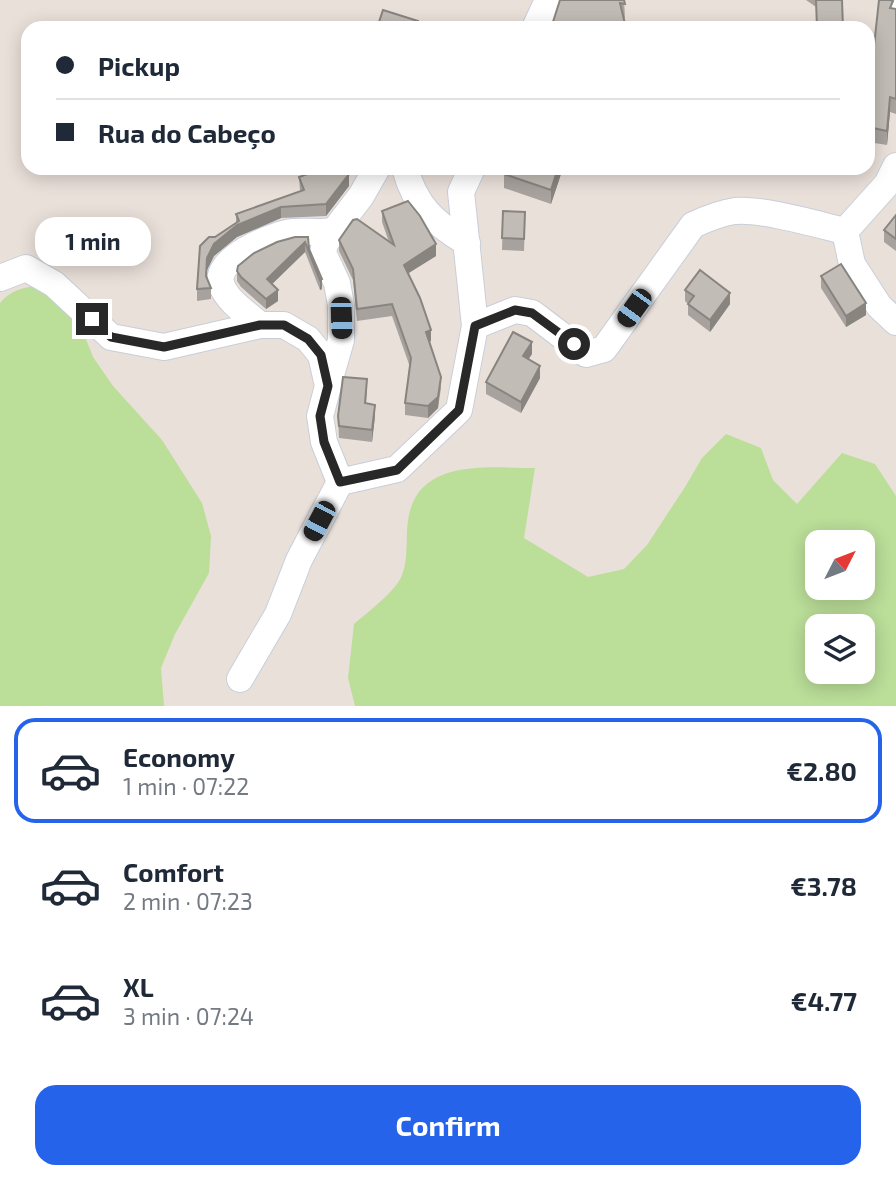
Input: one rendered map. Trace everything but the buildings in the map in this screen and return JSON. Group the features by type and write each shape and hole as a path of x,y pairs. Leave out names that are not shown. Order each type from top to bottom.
{"street":[{"path":"537,21 548,0"},
{"path":"845,231 887,184 896,166"},
{"path":"240,678 278,614 299,560 340,482 324,442 320,416 341,333 341,305 337,283 323,253 332,231 362,196 373,175"},
{"path":"407,175 424,212 467,243"},
{"path":"340,482 397,470 459,410 475,326 461,192 469,175"},
{"path":"475,326 515,310 532,313 586,354 604,349 693,225 737,211 784,217 845,231"},
{"path":"260,325 223,289 220,281 223,269 236,254 292,232 332,231"},
{"path":"845,231 852,264 879,306 896,322"},
{"path":"0,278 26,268 54,284 111,337 164,347 260,325 284,325 308,339 321,355 328,386"}],"green space":[{"path":"39,286 80,324 93,357 113,386 162,440 202,503 211,536 209,573 175,634 161,668 164,706 0,706 0,303 8,295 28,287"},
{"path":"726,434 761,448 773,480 797,504 842,453 875,464 896,496 896,706 355,706 348,678 354,624 399,581 406,559 410,511 418,494 430,482 445,474 462,470 535,468 524,538 588,577 624,569 647,545 702,458"}],"route":[{"path":"92,319 111,337 164,347 260,325 284,325 308,339 321,355 328,386 320,416 324,442 340,482 397,470 459,410 475,326 515,310 532,313 574,344"}]}
